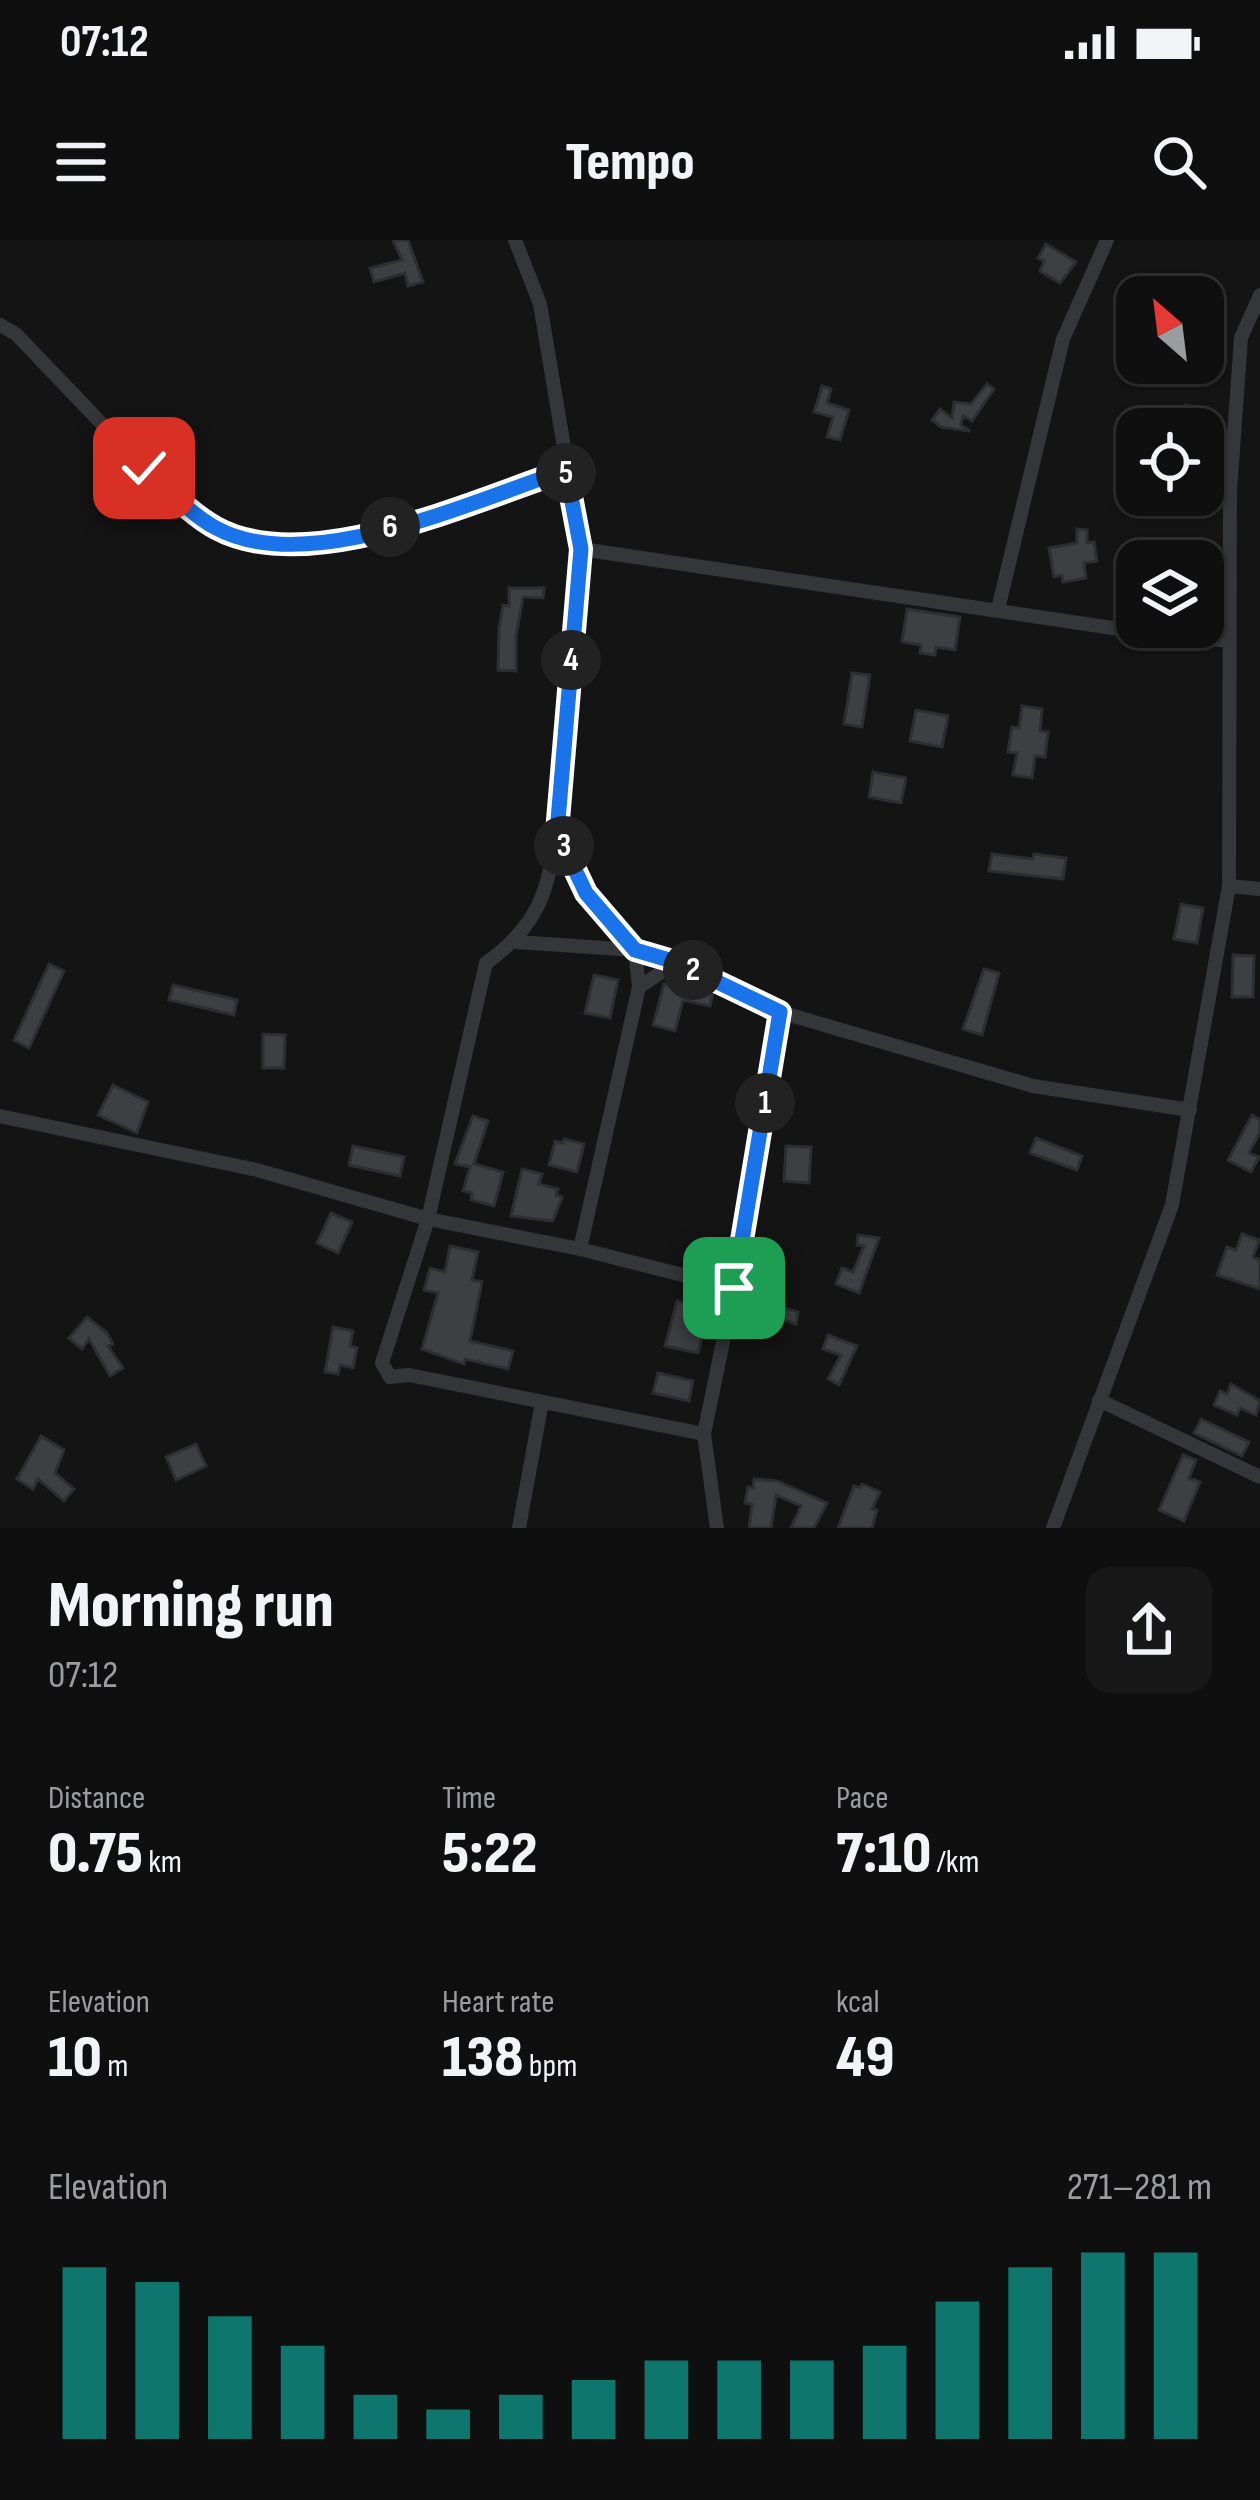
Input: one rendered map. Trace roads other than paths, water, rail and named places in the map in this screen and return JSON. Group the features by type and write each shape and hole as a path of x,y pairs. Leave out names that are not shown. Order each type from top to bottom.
{"street":[{"path":"515,240 540,304 581,549 557,832 548,889 516,942 486,963 428,1220 382,1363 390,1377 410,1376 704,1434"},
{"path":"998,609 1063,339 1107,240"},
{"path":"1054,1528 1172,1205 1229,886 1230,491 1241,338 1260,295"},
{"path":"0,325 16,334 144,468 214,528 264,545 321,546 566,470"},
{"path":"581,549 1229,641"},
{"path":"557,832 586,893 635,950 639,987 580,1249"},
{"path":"1229,886 1260,889"},
{"path":"516,942 635,950 676,962 780,1012 1033,1086 1190,1110"},
{"path":"639,987 676,962"},
{"path":"717,1528 704,1434 734,1288 780,1012"},
{"path":"0,1116 257,1170 428,1220 580,1249 734,1288"},
{"path":"1100,1400 1260,1477"},
{"path":"519,1528 542,1402"}]}
